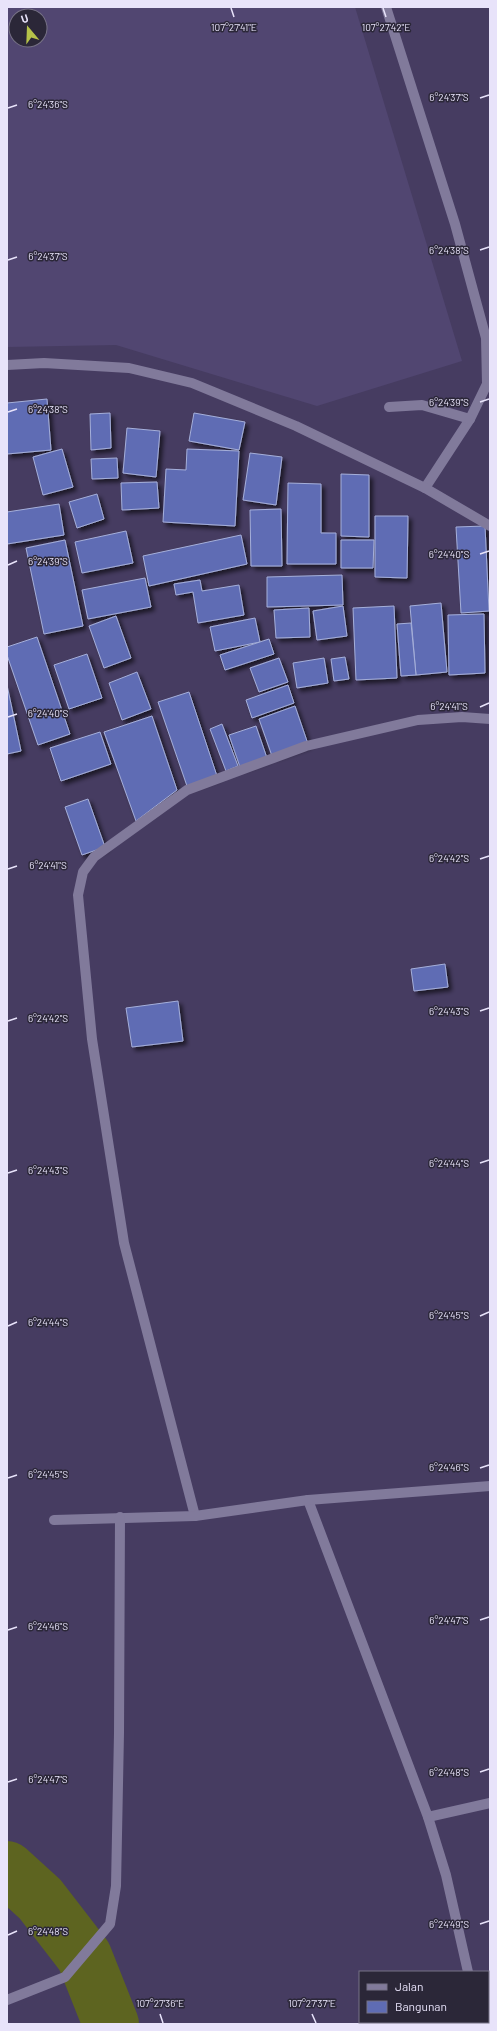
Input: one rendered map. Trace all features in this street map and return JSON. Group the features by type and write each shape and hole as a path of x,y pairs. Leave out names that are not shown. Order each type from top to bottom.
{"street":[{"path":"386,7 455,224 486,338 487,384 470,420 425,488"},
{"path":"7,365 44,363 128,368 192,383 296,426 425,488 490,526"},
{"path":"389,407 422,405 470,420"},
{"path":"195,1516 124,1243 92,1039 78,895 83,872 94,857 186,790 306,746 418,720 462,717 490,719"},
{"path":"54,1520 195,1516 308,1500 490,1486"},
{"path":"308,1500 428,1817 446,1875 468,1971"},
{"path":"7,2000 65,1977 110,1924 116,1871 119,1726 120,1517"},
{"path":"428,1817 490,1803"}],"shaded area":[{"path":"7,7 355,7 462,361 317,406 116,345 7,347"}],"building":[{"path":"47,399 51,450 7,454 7,403"},
{"path":"110,413 111,448 91,450 90,414"},
{"path":"194,413 245,422 239,450 189,441"},
{"path":"127,428 160,431 156,477 123,473"},
{"path":"62,449 73,487 43,495 33,457"},
{"path":"187,449 239,451 235,526 163,522 166,469 186,470"},
{"path":"250,453 282,457 276,505 243,500"},
{"path":"117,458 118,478 92,479 91,459"},
{"path":"341,474 369,475 369,537 341,536"},
{"path":"157,482 159,508 122,510 121,483"},
{"path":"288,483 321,484 321,533 336,533 336,564 287,564"},
{"path":"97,494 104,519 77,528 69,502"},
{"path":"59,504 64,535 7,544 7,512"},
{"path":"281,509 282,566 251,566 250,510"},
{"path":"375,516 408,516 407,578 375,577"},
{"path":"485,526 489,611 461,613 456,527"},
{"path":"126,531 133,563 82,573 75,542"},
{"path":"241,535 247,564 149,586 143,556"},
{"path":"65,540 83,626 44,634 26,548"},
{"path":"341,540 374,540 373,568 341,568"},
{"path":"342,575 343,605 267,607 267,577"},
{"path":"145,578 151,607 88,619 82,590"},
{"path":"200,580 202,591 239,585 244,615 198,623 193,592 176,595 174,584"},
{"path":"441,603 447,672 416,675 410,606"},
{"path":"343,606 347,636 317,640 313,611"},
{"path":"394,606 397,678 356,680 353,608"},
{"path":"309,608 310,637 276,638 274,610"},
{"path":"484,614 485,673 449,675 448,615"},
{"path":"116,616 131,658 104,668 89,626"},
{"path":"255,618 260,642 215,651 210,627"},
{"path":"411,623 416,675 401,676 397,624"},
{"path":"37,637 70,734 38,745 7,655 7,647"},
{"path":"269,639 274,654 225,670 220,655"},
{"path":"87,654 102,698 69,709 54,665"},
{"path":"345,657 349,679 334,681 331,659"},
{"path":"279,658 288,682 259,692 250,668"},
{"path":"324,658 328,683 297,688 293,663"},
{"path":"137,672 151,709 122,720 109,683"},
{"path":"7,685 21,751 7,754"},
{"path":"288,685 294,703 252,718 246,700"},
{"path":"189,692 217,776 187,786 158,702"},
{"path":"295,706 308,744 272,756 259,719"},
{"path":"152,716 177,790 136,821 104,732"},
{"path":"222,724 238,766 226,771 210,729"},
{"path":"256,726 267,758 240,767 229,735"},
{"path":"100,732 111,764 61,781 50,748"},
{"path":"88,799 105,847 82,855 65,807"},
{"path":"445,964 448,987 414,991 411,969"},
{"path":"178,1001 183,1041 132,1047 126,1008"}],"waterway":[{"path":"7,1869 40,1899 84,1956 111,2024"}]}
